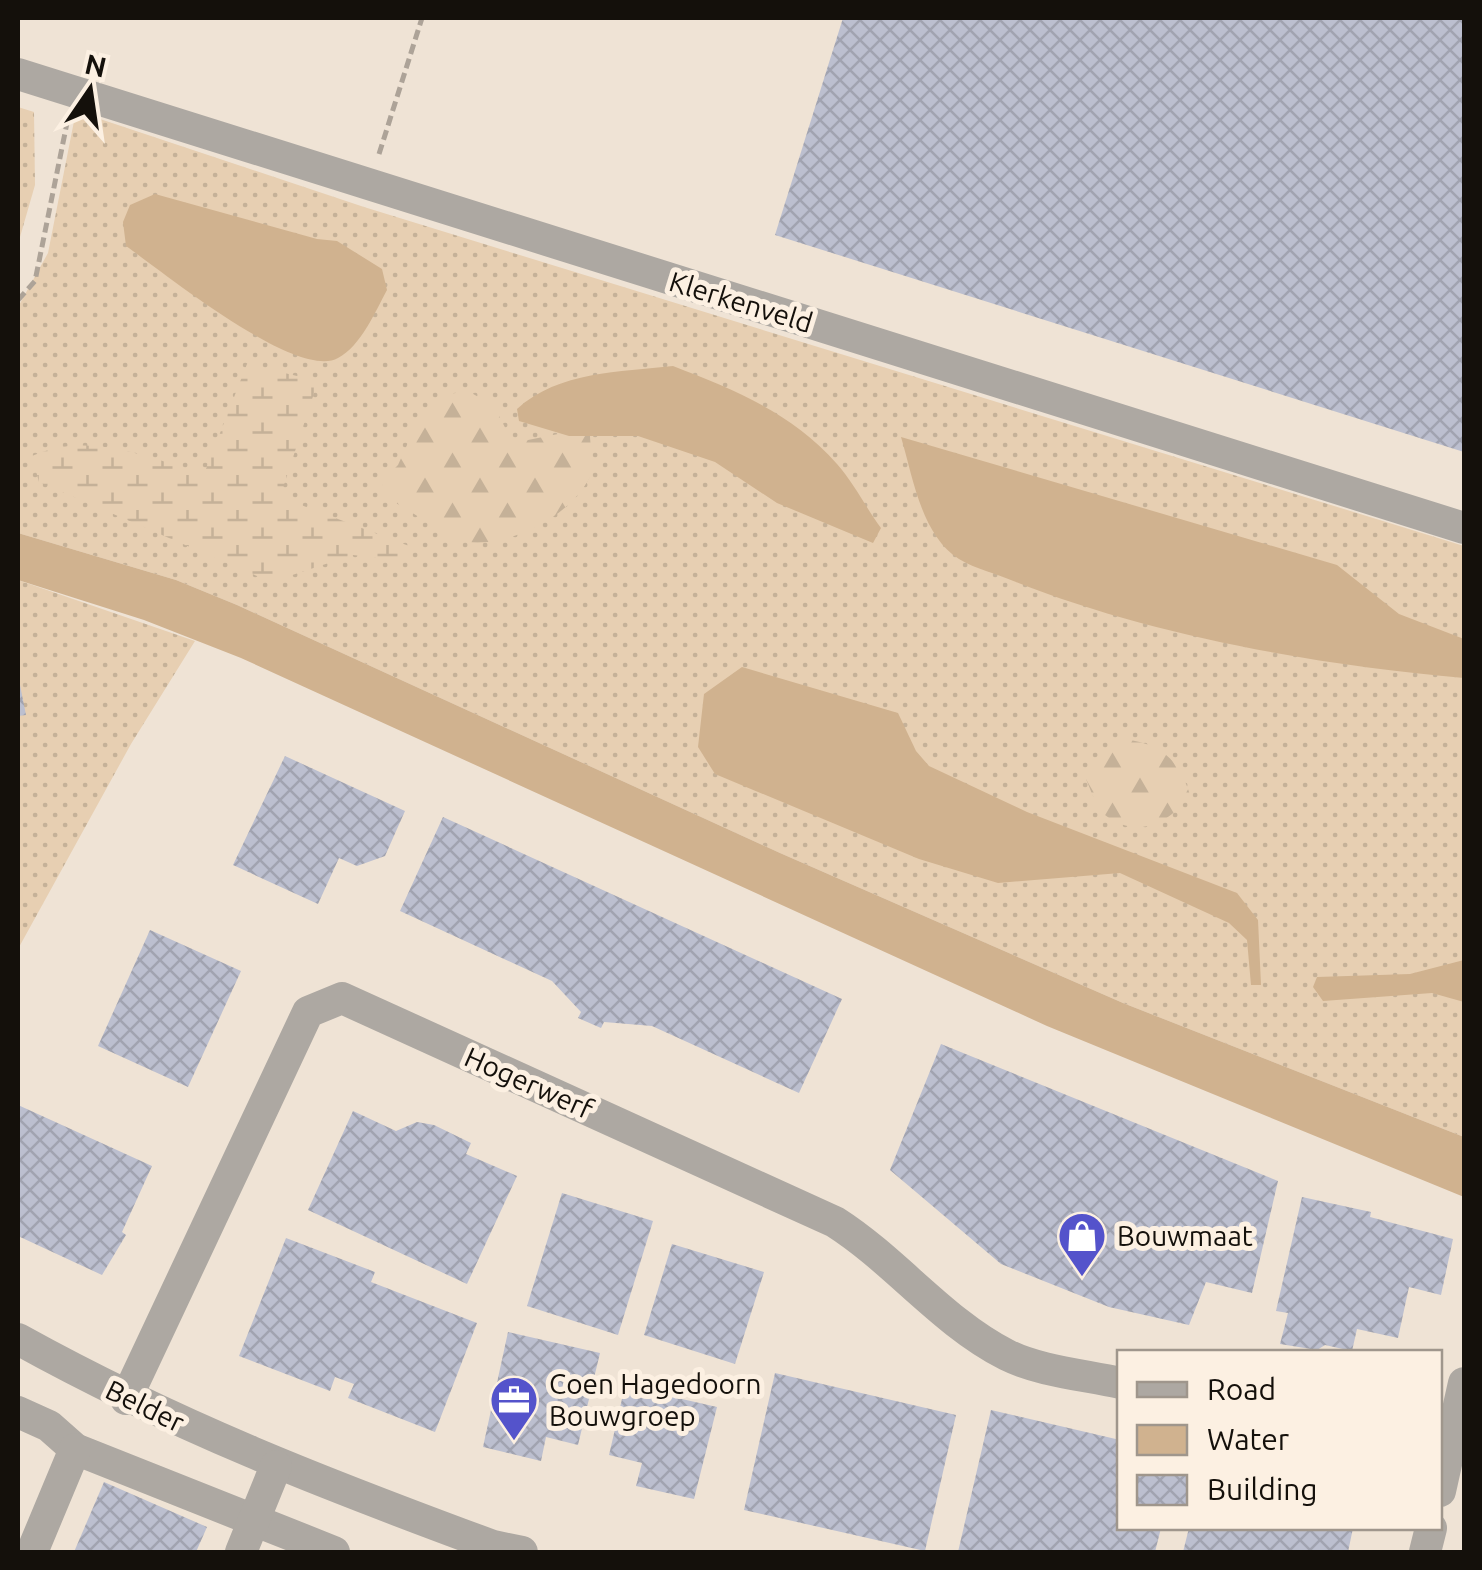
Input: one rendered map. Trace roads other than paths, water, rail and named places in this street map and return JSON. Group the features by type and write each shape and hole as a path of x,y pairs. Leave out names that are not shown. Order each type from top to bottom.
{"street":[{"name":"Klerkenveld","path":"18,74 1464,528"},
{"name":"Hogerwerf","path":"126,1399 308,1012 342,998 835,1222 872,1245 967,1331 1010,1357 1117,1382"},
{"name":"Belder","path":"18,1339 126,1399 276,1466 502,1550"},
{"path":"1442,1471 1464,1383"},
{"path":"18,1412 49,1426 75,1449 334,1552"},
{"path":"32,1552 75,1449"},
{"path":"241,1552 276,1466"}],"water":[{"path":"155,194 317,239 337,241 382,269 387,290 367,328 346,353 319,361 293,354 230,320 126,246 123,222 130,205"},
{"path":"673,366 761,405 820,446 843,471 881,528 873,543 777,503 715,462 638,436 569,436 519,421 517,409 534,396 571,380"},
{"path":"901,437 1337,565 1399,614 1464,639 1464,678 1294,656 1179,633 1068,601 972,566 946,549 927,520"},
{"path":"18,533 176,580 237,605 780,853 1123,1003 1464,1137 1464,1197 1047,1026 241,658 144,620 18,580"},
{"path":"742,667 898,713 916,751 929,766 1027,812 1237,893 1258,920 1261,985 1251,985 1247,940 1229,923 1120,873 998,883 919,859 715,774 698,747 704,694"},
{"path":"1464,960 1464,1002 1432,993 1323,1001 1313,987 1317,977 1410,974"}],"place":[{"name":"Bouwmaat","path":"1082,1278"},
{"name":"Coen Hagedoorn Bouwgroep","path":"514,1442"}]}
